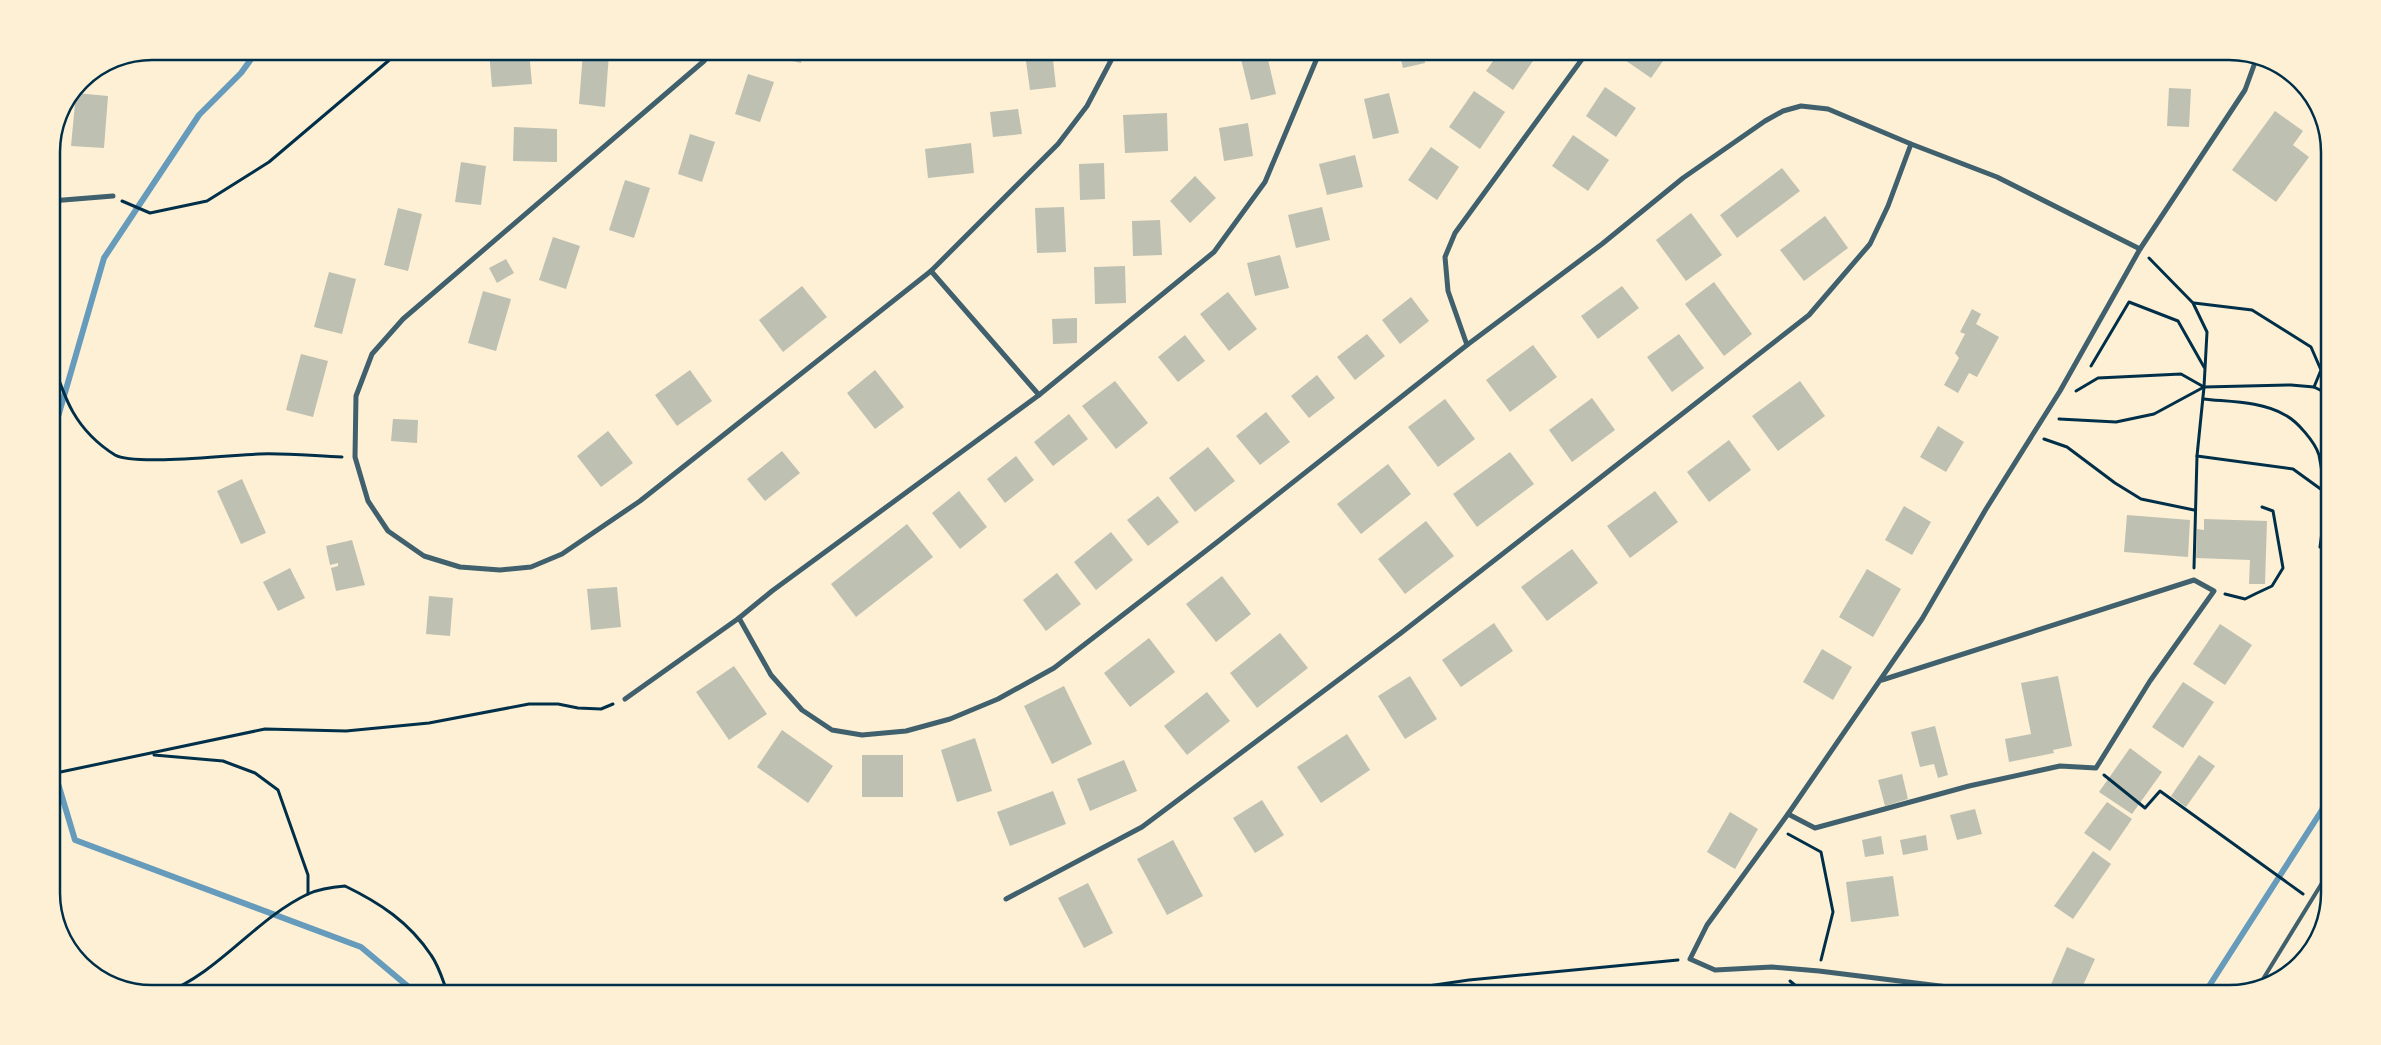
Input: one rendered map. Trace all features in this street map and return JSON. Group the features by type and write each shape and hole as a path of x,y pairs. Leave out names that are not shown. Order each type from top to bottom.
{"street":[{"path":"705,60 403,319 372,354 356,396 354,457 368,501 388,531 424,556 460,567 500,570 531,567 562,554 640,501 932,271 1058,144 1087,106 1111,60"},
{"path":"625,699 739,618 772,591 1039,395 1214,252 1265,182 1316,60"},
{"path":"1467,345 1448,292 1445,257 1455,233 1581,60"},
{"path":"1933,985 1819,970 1772,967 1715,970 1690,959 1707,925 1788,814 1922,619 2060,391 2140,249 2245,90 2254,64"},
{"path":"739,618 771,675 802,710 832,730 862,736 906,731 950,719 998,699 1054,668 1467,345 1602,244 1683,178 1765,121 1783,111 1802,106 1828,109 1997,177 2140,249"},
{"path":"1006,898 1142,827 1401,633 1809,315 1870,244 1888,206 1911,144"},
{"path":"60,200 113,196"},
{"path":"932,271 1039,395"},
{"path":"1788,814 1814,828 1969,786 2060,766 2096,768 2150,681 2214,592 2194,580 1881,680"}],"lane":[{"path":"2264,977 2321,885"}],"path":[{"path":"113,196 150,213 207,200 269,162 389,60"},
{"path":"2140,249 2193,303 2207,332 2194,510 2194,580"},
{"path":"2091,367 2129,302 2178,321 2204,368"},
{"path":"2193,303 2252,310 2312,347 2321,370 2314,386"},
{"path":"2081,383 2076,391 2098,378 2181,374 2204,387"},
{"path":"60,382 79,424 116,456 150,459 200,459 260,454 354,457"},
{"path":"2059,419 2116,422 2154,414 2204,387 2291,385 2314,386 2321,390"},
{"path":"2203,399 2261,405 2286,415 2307,435 2318,454 2321,476"},
{"path":"2030,438 2041,438 2067,447 2115,483 2141,499 2194,510"},
{"path":"2197,456 2293,469 2321,490"},
{"path":"2214,592 2245,599 2272,586 2283,568 2273,511 2262,508"},
{"path":"2320,546 2321,539"},
{"path":"60,772 265,729 346,731 429,723 529,704 558,704 578,708 601,709 625,699"},
{"path":"149,754 223,761 255,773 278,790 308,875 308,894"},
{"path":"2096,768 2145,808 2160,791 2312,900"},
{"path":"1776,828 1821,852 1833,912 1819,970"},
{"path":"183,985 278,913 308,894 345,886 393,912 432,956 444,985"},
{"path":"1435,985 1469,980 1690,959"}],"building":[{"path":"490,60 530,60 532,84 492,87"},
{"path":"582,60 609,60 605,107 579,104"},
{"path":"788,60 802,60 801,63"},
{"path":"1026,60 1053,60 1056,87 1030,90"},
{"path":"1241,60 1268,60 1276,94 1251,100"},
{"path":"1401,60 1424,60 1425,63 1403,68"},
{"path":"1494,60 1534,60 1513,90 1486,71"},
{"path":"1625,60 1664,60 1651,78"},
{"path":"748,74 774,82 760,122 735,114"},
{"path":"1605,87 1636,108 1616,137 1586,116"},
{"path":"2169,88 2191,89 2189,127 2167,126"},
{"path":"1474,91 1505,112 1480,149 1449,127"},
{"path":"81,93 108,96 104,148 71,146 75,103 79,96"},
{"path":"1389,93 1399,133 1373,139 1364,99"},
{"path":"1018,109 1022,134 993,137 990,112"},
{"path":"2275,111 2303,131 2293,145 2309,157 2276,202 2232,170"},
{"path":"1167,113 1168,151 1125,153 1123,115"},
{"path":"1248,123 1253,156 1224,161 1219,128"},
{"path":"514,127 557,129 557,162 513,161"},
{"path":"690,134 715,142 702,182 678,174"},
{"path":"1573,135 1609,160 1588,191 1552,166"},
{"path":"971,143 974,173 928,178 925,149"},
{"path":"1431,147 1459,167 1437,200 1408,180"},
{"path":"1355,155 1363,187 1327,195 1319,164"},
{"path":"461,162 486,166 481,205 455,202"},
{"path":"1104,163 1105,199 1080,200 1079,164"},
{"path":"1782,168 1800,191 1737,238 1720,215"},
{"path":"1195,176 1216,198 1190,223 1170,201"},
{"path":"625,180 650,188 634,238 609,230"},
{"path":"1064,207 1066,252 1037,253 1035,208"},
{"path":"1322,207 1330,240 1296,248 1288,215"},
{"path":"398,208 422,214 408,271 384,265"},
{"path":"1691,213 1722,255 1686,281 1656,240"},
{"path":"1825,216 1848,248 1804,281 1780,250"},
{"path":"1160,220 1162,255 1133,256 1132,221"},
{"path":"553,237 580,246 566,289 539,280"},
{"path":"1280,255 1289,288 1255,296 1247,263"},
{"path":"506,259 514,273 497,283 489,268"},
{"path":"1125,266 1126,303 1095,304 1094,267"},
{"path":"329,272 356,279 342,334 314,327"},
{"path":"1714,282 1752,334 1724,356 1685,304"},
{"path":"802,286 827,317 783,352 759,320"},
{"path":"1622,286 1639,308 1598,339 1581,316"},
{"path":"483,291 511,299 496,351 468,343"},
{"path":"1228,292 1257,329 1229,351 1200,314"},
{"path":"1411,297 1429,321 1400,344 1382,320"},
{"path":"1972,309 1981,314 1976,324 1999,337 1977,377 1969,373 1958,393 1944,385 1959,358 1955,353 1965,334 1960,332"},
{"path":"1077,318 1077,343 1053,344 1052,319"},
{"path":"1367,334 1385,356 1355,380 1337,357"},
{"path":"1679,334 1704,368 1672,392 1647,357"},
{"path":"1185,335 1205,361 1178,382 1158,357"},
{"path":"1533,345 1557,377 1510,412 1486,380"},
{"path":"301,354 328,361 313,417 286,410"},
{"path":"690,370 712,401 677,426 655,395"},
{"path":"875,370 904,407 875,429 847,393"},
{"path":"1317,375 1335,398 1309,418 1291,396"},
{"path":"1115,381 1148,423 1116,449 1082,406"},
{"path":"1800,381 1825,416 1778,451 1752,416"},
{"path":"1592,398 1615,430 1572,462 1549,430"},
{"path":"1445,399 1475,439 1438,467 1408,427"},
{"path":"1266,412 1290,442 1260,465 1236,436"},
{"path":"1069,414 1088,439 1053,466 1034,442"},
{"path":"393,419 418,420 417,443 391,441"},
{"path":"1938,426 1964,442 1946,472 1920,457"},
{"path":"608,431 633,463 601,487 577,456"},
{"path":"1729,440 1751,470 1709,502 1687,472"},
{"path":"1208,447 1235,481 1195,512 1169,478"},
{"path":"782,451 800,473 765,501 747,479"},
{"path":"1510,452 1534,484 1477,527 1453,494"},
{"path":"1016,456 1034,480 1005,503 987,479"},
{"path":"1388,464 1411,494 1361,534 1337,504"},
{"path":"242,479 266,533 241,544 217,491"},
{"path":"959,491 987,527 960,549 932,513"},
{"path":"1655,491 1678,522 1630,558 1607,526"},
{"path":"1158,496 1179,522 1148,546 1127,520"},
{"path":"1904,506 1931,522 1912,555 1885,540"},
{"path":"2127,515 2190,520 2188,557 2124,552"},
{"path":"2204,519 2267,521 2265,584 2249,584 2250,560 2196,558 2197,529 2204,530"},
{"path":"1426,521 1454,556 1405,594 1378,559"},
{"path":"907,524 933,557 856,617 831,584"},
{"path":"1111,532 1133,560 1096,590 1074,562"},
{"path":"352,540 365,585 336,591 331,568 338,566 338,563 330,565 326,546"},
{"path":"1572,549 1598,583 1547,621 1521,587"},
{"path":"290,568 305,598 278,611 263,582"},
{"path":"1867,569 1901,589 1873,637 1839,617"},
{"path":"1057,573 1081,604 1046,631 1023,600"},
{"path":"1222,576 1251,614 1216,642 1186,604"},
{"path":"617,587 621,627 591,630 587,589"},
{"path":"429,596 453,598 450,636 426,634"},
{"path":"1494,623 1513,651 1461,687 1442,660"},
{"path":"2220,624 2252,645 2225,685 2193,664"},
{"path":"1280,633 1308,668 1257,708 1230,673"},
{"path":"1149,638 1175,672 1130,707 1104,673"},
{"path":"1822,649 1852,667 1833,700 1803,682"},
{"path":"734,666 767,714 729,740 696,692"},
{"path":"1410,676 1437,719 1405,739 1378,696"},
{"path":"2058,676 2072,746 2053,750 2054,753 2009,762 2005,739 2031,734 2021,683"},
{"path":"2183,682 2214,702 2183,748 2152,727"},
{"path":"1064,686 1092,744 1052,764 1024,706"},
{"path":"1207,692 1230,721 1187,755 1164,726"},
{"path":"1935,726 1948,775 1938,778 1934,764 1920,767 1911,732"},
{"path":"782,730 833,766 808,803 757,767"},
{"path":"1347,734 1370,770 1321,803 1297,767"},
{"path":"975,738 992,791 957,802 941,750"},
{"path":"2130,748 2162,772 2132,814 2099,792"},
{"path":"862,755 903,755 903,797 862,797"},
{"path":"2199,755 2215,766 2186,807 2171,796"},
{"path":"1124,760 1137,791 1090,811 1077,779"},
{"path":"1902,774 1908,799 1885,806 1878,780"},
{"path":"1053,791 1066,824 1010,846 997,812"},
{"path":"1262,800 1284,835 1255,853 1233,818"},
{"path":"2107,802 2132,819 2110,851 2084,833"},
{"path":"1975,809 1982,834 1957,840 1950,815"},
{"path":"1730,812 1758,829 1735,869 1707,852"},
{"path":"1926,835 1928,850 1903,855 1900,840"},
{"path":"1881,836 1884,854 1865,857 1862,840"},
{"path":"1173,840 1203,896 1167,915 1137,859"},
{"path":"2093,851 2111,864 2073,919 2054,906"},
{"path":"1893,876 1899,916 1851,922 1846,882"},
{"path":"1088,883 1113,933 1084,948 1058,898"},
{"path":"2067,947 2095,959 2083,985 2051,985"}],"waterway":[{"path":"60,410 104,258 199,115 241,73 250,60"},
{"path":"60,790 75,840 361,947 406,985"},
{"path":"2210,985 2321,812"}]}
